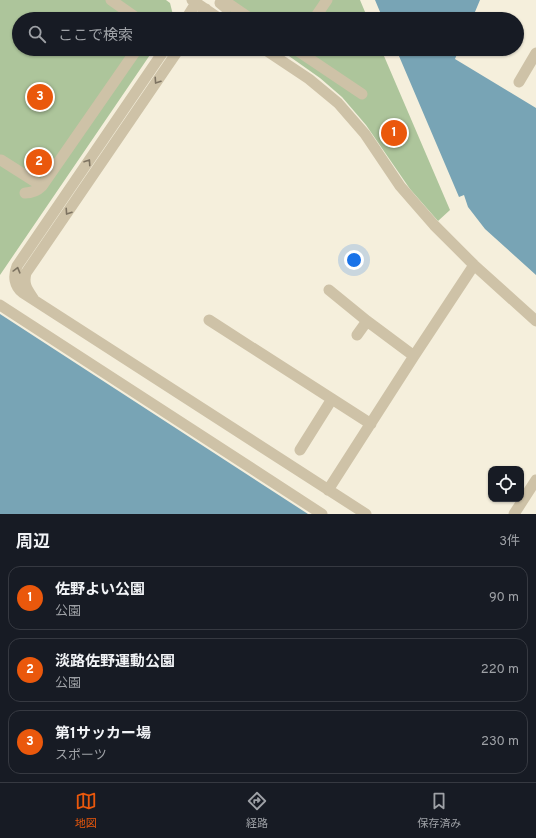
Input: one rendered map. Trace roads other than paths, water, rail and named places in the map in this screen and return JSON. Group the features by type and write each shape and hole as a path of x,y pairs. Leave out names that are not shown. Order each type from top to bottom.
{"street":[{"path":"111,0 128,12"},
{"path":"319,12 327,0"},
{"path":"220,3 226,8 229,4 241,12"},
{"path":"192,12 198,4 210,12"},
{"path":"519,82 536,53"},
{"path":"25,193 37,191 42,186 132,56"},
{"path":"160,56 17,266 15,279 18,287 34,300 366,514"},
{"path":"34,300 24,282 26,273 174,56"},
{"path":"274,56 309,79 338,103 365,134 400,186 434,225 474,265 536,321"},
{"path":"305,56 362,94"},
{"path":"1,160 42,186"},
{"path":"328,490 474,265"},
{"path":"329,290 414,356"},
{"path":"0,305 322,514"},
{"path":"209,320 371,424"},
{"path":"357,335 367,321"},
{"path":"300,450 332,399"},
{"path":"514,514 536,480"}],"water":[{"path":"375,0 480,0 475,12 380,12"},
{"path":"399,56 456,56 455,59 536,108 536,275 485,229 468,207 464,195 459,197"},
{"path":"0,314 308,514 0,514"}],"place":[{"name":"第1サッカー場","path":"40,97"},
{"name":"佐野よい公園","path":"394,133"},
{"name":"淡路佐野運動公園","path":"39,162"}]}
